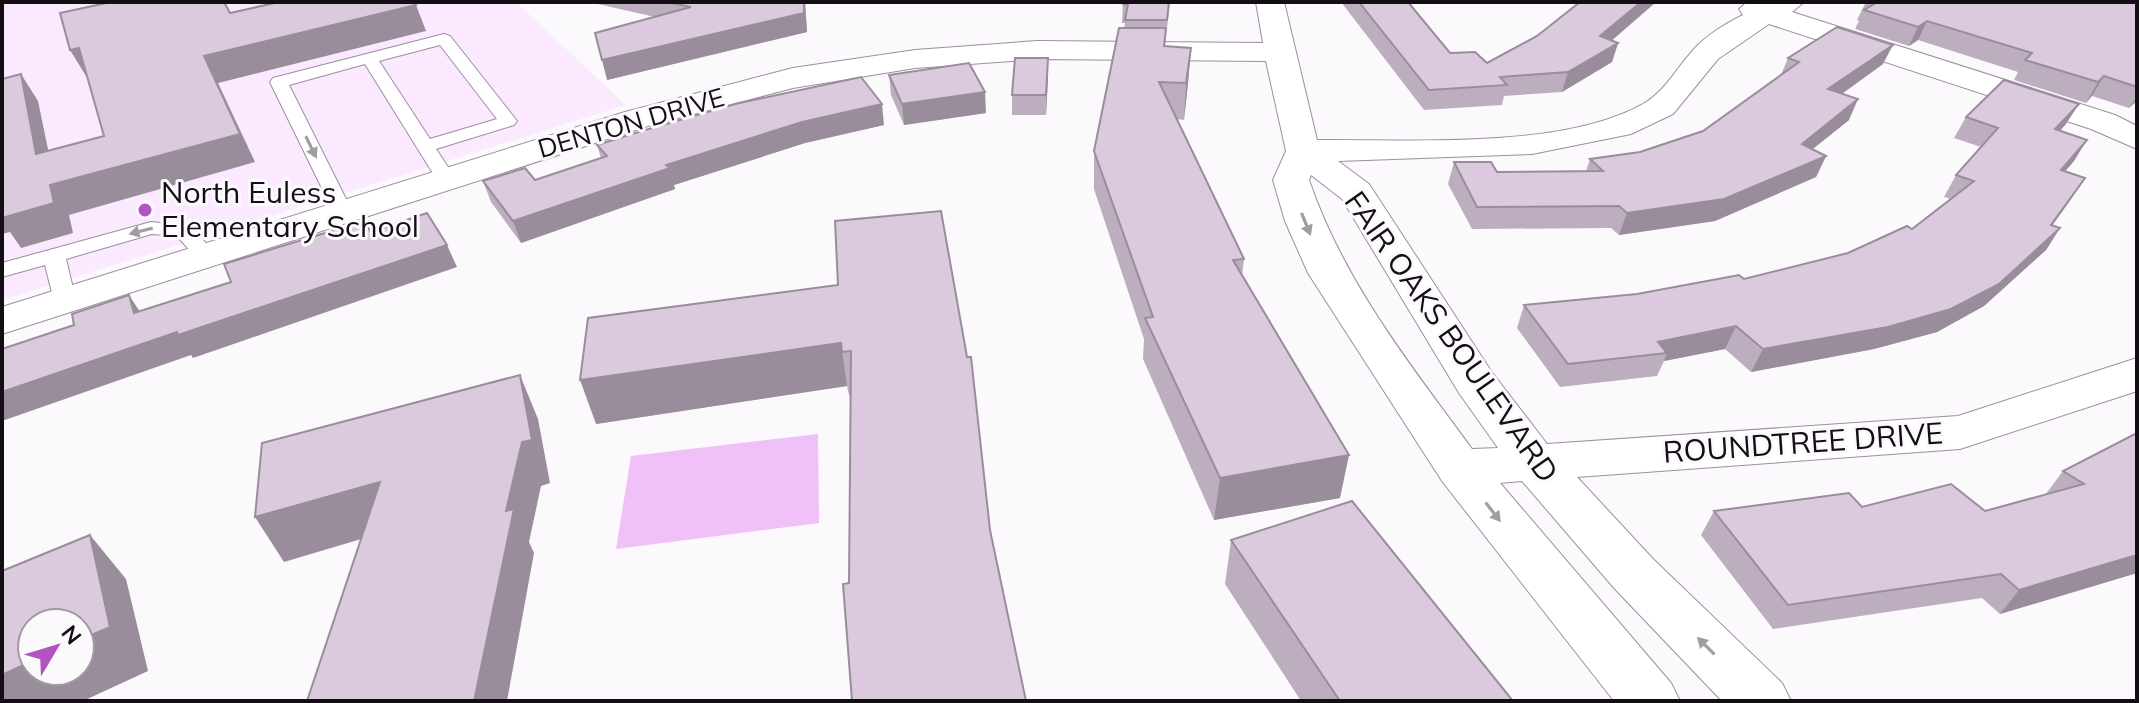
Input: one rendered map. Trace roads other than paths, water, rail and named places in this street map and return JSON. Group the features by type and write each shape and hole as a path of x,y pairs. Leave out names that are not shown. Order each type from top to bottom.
{"street":[{"path":"1270,2 1294,125 1303,151 1515,145 1566,138 1631,123 1657,111 1708,51 1779,8"},
{"path":"1734,2 1779,8 2103,122 2137,139"},
{"name":"DENTON DRIVE","path":"2,321 676,107 794,78 901,61 1070,47 1153,46 1281,53"},
{"name":"FAIR OAKS BOULEVARD","path":"1650,701 1459,468 1369,339 1328,273 1304,221 1291,180 1303,151 1356,192 1475,382 1534,462 1634,574 1761,701"},
{"name":"ROUNDTREE DRIVE","path":"1459,468 1960,432 2137,373"}],"lane":[{"path":"343,213 279,82 444,39 508,121 425,146"},
{"path":"369,58 446,179"},
{"path":"2,270 151,228 183,230 207,256"},
{"path":"54,256 65,301"}],"place":[{"name":"North Euless Elementary School","path":"145,210"}]}
